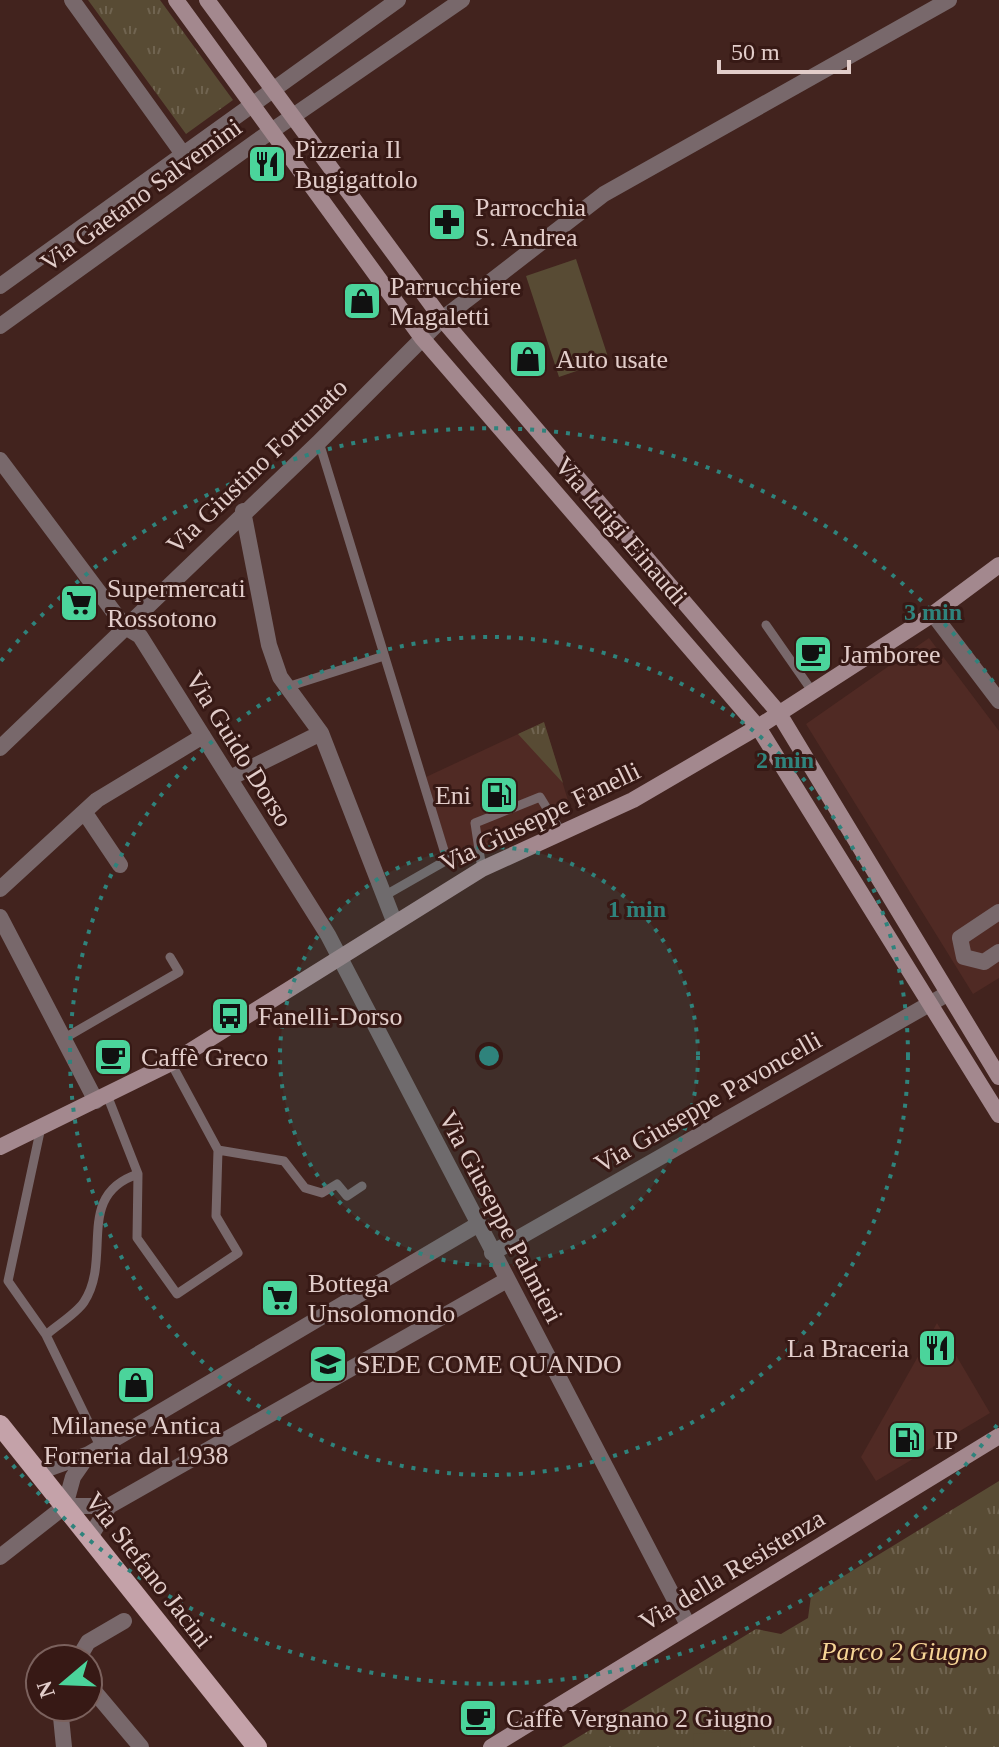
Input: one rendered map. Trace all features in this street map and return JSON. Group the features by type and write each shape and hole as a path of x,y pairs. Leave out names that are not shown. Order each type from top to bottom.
{"main road":[{"name":"Via Luigi Einaudi","path":"176,0 422,338 758,727 999,1115"},
{"name":"Via Luigi Einaudi","path":"207,0 442,319 778,712 999,1077"},
{"name":"Via Giuseppe Fanelli","path":"0,1147 171,1063 394,921 482,869 633,800 758,727 933,614 999,565"},
{"name":"Via Stefano Jacini","path":"0,1425 257,1747"},
{"name":"Via della Resistenza","path":"491,1747 999,1436"}],"street":[{"path":"72,0 183,154"},
{"name":"Via Gaetano Salvemini","path":"0,286 398,0"},
{"name":"Via Gaetano Salvemini","path":"0,326 442,6 462,0"},
{"name":"Via Giustino Fortunato","path":"0,748 243,511 319,442 442,319 604,194 949,0"},
{"name":"Via Guido Dorso","path":"0,460 125,627 140,636 328,935 337,959"},
{"path":"243,511 269,645 287,687 321,733 394,921"},
{"path":"933,614 999,701"},
{"path":"230,778 321,733"},
{"path":"0,889 97,800 203,736"},
{"path":"85,813 120,865"},
{"path":"999,912 960,938 964,957 984,962 999,952"},
{"path":"0,917 63,1039 101,1098"},
{"name":"Via Giuseppe Palmieri","path":"337,959 688,1625"},
{"name":"Via Giuseppe Pavoncelli","path":"492,1253 947,994"},
{"path":"39,1472 94,1450 477,1225"},
{"path":"90,1537 109,1506 507,1280"},
{"path":"0,1557 65,1506 73,1477 94,1450"},
{"path":"65,1506 109,1506"},
{"path":"87,1643 124,1621"},
{"path":"104,1703 141,1747"},
{"path":"62,1723 64,1747"}],"lane":[{"path":"319,442 447,860 384,896"},
{"path":"766,625 812,691"},
{"path":"287,687 384,656"},
{"path":"482,869 475,823 540,797 562,833"},
{"path":"63,1039 179,972 170,957"},
{"path":"101,1098 138,1174 137,1238 177,1294 238,1253 216,1216 218,1150 171,1063"},
{"path":"41,1127 8,1281 46,1335 94,1450"},
{"path":"218,1150 284,1161 305,1188 322,1193 337,1184 347,1196 362,1186"},
{"path":"46,1335 84,1302 96,1262 96,1232 107,1192 121,1180 138,1174"}],"shaded area":[{"path":"929,638 999,731 999,978 973,994 806,724"},
{"name":"Eni","path":"544,722 570,807 452,862 426,777"},
{"path":"937,1323 990,1413 876,1481 861,1457"}],"green space":[{"path":"88,0 160,0 233,100 186,134"},
{"path":"576,259 609,360 559,377 526,276"},
{"path":"544,722 563,783 518,734"},
{"path":"530,820 536,823 486,844 495,836"},
{"name":"Parco 2 Giugno","path":"999,1481 999,1747 562,1747 756,1629 781,1634 808,1618 811,1596"},
{"path":"739,1730 741,1747 694,1747 693,1734"}],"place":[{"name":"Pizzeria Il Bugigattolo","path":"267,164"},
{"name":"Parrocchia S. Andrea","path":"447,222"},
{"name":"Parrucchiere Magaletti","path":"362,301"},
{"name":"Auto usate","path":"528,359"},
{"name":"Supermercati Rossotono","path":"79,603"},
{"name":"Jamboree","path":"813,654"},
{"name":"Eni","path":"499,795"},
{"name":"Fanelli-Dorso","path":"230,1016"},
{"name":"Caffè Greco","path":"113,1057"},
{"name":"Bottega Unsolomondo","path":"280,1298"},
{"name":"La Braceria","path":"937,1348"},
{"name":"SEDE COME QUANDO","path":"328,1364"},
{"name":"Milanese Antica Forneria dal 1938","path":"136,1385"},
{"name":"IP","path":"907,1440"},
{"name":"Caffè Vergnano 2 Giugno","path":"478,1718"}]}
